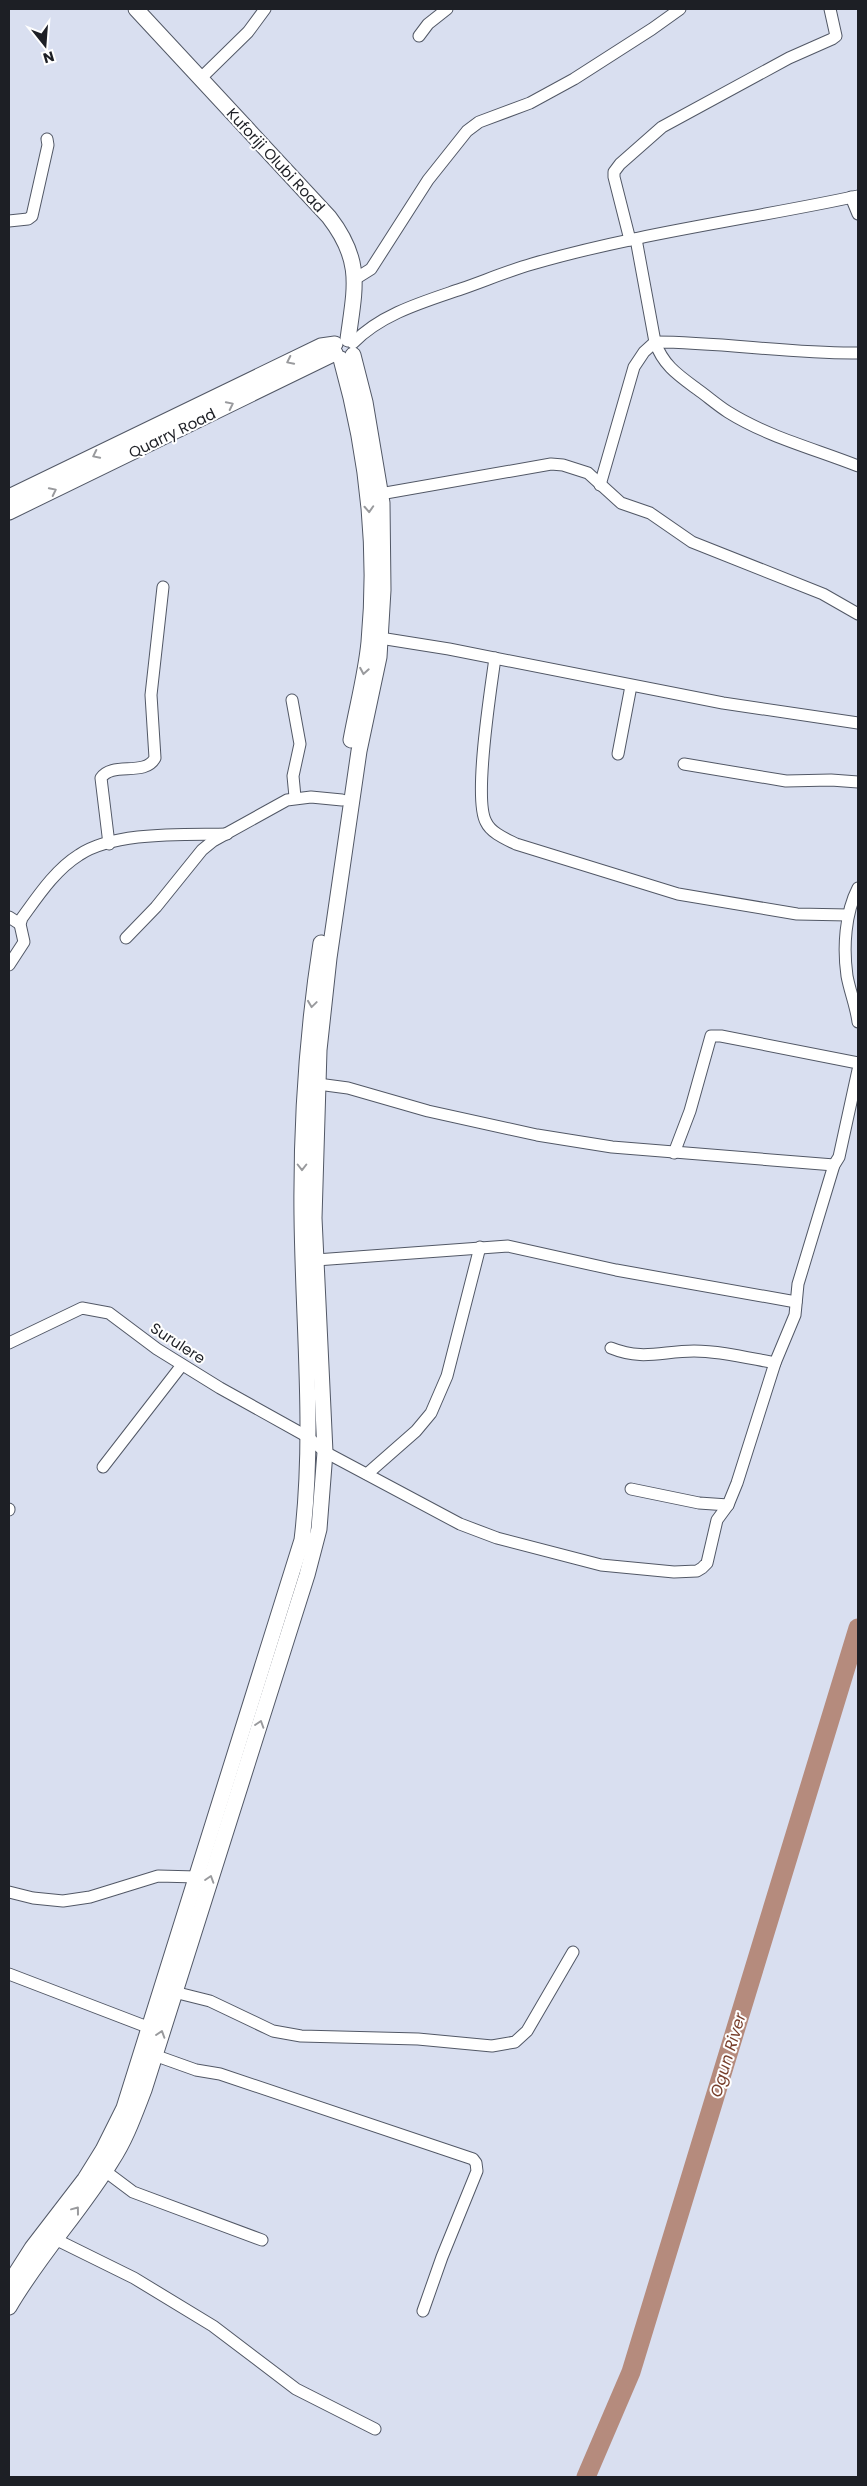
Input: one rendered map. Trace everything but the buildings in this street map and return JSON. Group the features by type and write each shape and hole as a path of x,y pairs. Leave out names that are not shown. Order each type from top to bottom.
{"main road":[{"name":"Kuforiji Olubi Road","path":"136,9 329,217 344,236 353,258 355,279 344,349"},
{"name":"Quarry Road","path":"9,497 320,346 344,349"},
{"path":"15,2275 55,2239 105,2172 133,2117 307,1575 319,1529 325,1452 314,1218 318,1084 329,958 359,751 379,657 383,590 380,494 365,402 344,349"},
{"path":"9,2308 15,2275 103,2150 124,2108 198,1877 302,1540 307,1493 308,1437 302,1149 308,1044 342,800 369,643 372,589 366,470 344,349"},
{"name":"Quarry Road","path":"9,512 344,349"}],"street":[{"path":"200,79 248,32 265,9"},
{"path":"419,36 428,24 447,9"},
{"path":"355,279 371,269 423,187 467,131 479,122 530,102 574,78 680,9"},
{"path":"830,9 836,36 789,58 662,127 620,164 614,172 614,177 633,239 655,342 660,356 668,368 726,411 767,432 858,466"},
{"path":"9,221 28,219 32,216 48,145 47,139"},
{"path":"344,349 367,328 424,302 531,264 633,239 855,197 858,214"},
{"path":"600,485 634,367 644,352 655,342 678,342 757,350 858,353"},
{"path":"380,494 551,464 579,469 588,473 621,503 650,513 692,542 823,594 858,614"},
{"path":"109,844 101,778 109,771 144,766 155,758 151,695 163,587"},
{"path":"380,638 495,658 723,703 858,723"},
{"path":"495,658 483,752 482,811 486,823 498,835 534,850 678,894 798,914 848,915"},
{"path":"618,754 631,686"},
{"path":"292,700 300,744 292,776 295,797"},
{"path":"684,764 786,781 832,780 858,782"},
{"path":"126,938 156,907 202,850 227,834 295,797 342,800"},
{"path":"9,965 24,942 20,924 22,918 39,895 64,867 79,854 109,844 145,838 227,834"},
{"path":"858,888 848,915 847,976 858,1022"},
{"path":"9,917 20,924"},
{"path":"674,1152 690,1111 711,1036 721,1036 858,1062"},
{"name":"Surulere","path":"9,1343 82,1308 97,1310 109,1314 182,1365 308,1437 325,1452 460,1524 497,1538 601,1565 674,1572 697,1570 707,1563 717,1520 728,1505 737,1483 775,1362 796,1315 798,1284 834,1165 839,1157 858,1070"},
{"path":"318,1084 348,1088 428,1111 537,1135 612,1147 834,1165"},
{"path":"367,1474 416,1431 430,1413 447,1376 480,1247"},
{"path":"316,1260 480,1247 522,1248 616,1270 796,1302"},
{"path":"611,1348 627,1355 641,1356 693,1351 715,1352 775,1362"},
{"path":"103,1467 182,1365"},
{"path":"631,1489 699,1503 728,1505"},
{"path":"9,1892 33,1898 63,1901 90,1897 158,1876 198,1877"},
{"path":"174,1992 210,2001 273,2031 301,2036 418,2039 492,2046 515,2042 527,2031 573,1952"},
{"path":"9,1974 150,2028"},
{"path":"154,2055 196,2070 239,2081 472,2159 476,2163 477,2171 442,2256 423,2311"},
{"path":"105,2172 133,2192 262,2240"},
{"path":"55,2239 134,2278 213,2326 296,2389 375,2429"}],"waterway":[{"name":"Ogun River","path":"586,2477 631,2372 858,1628"}]}
